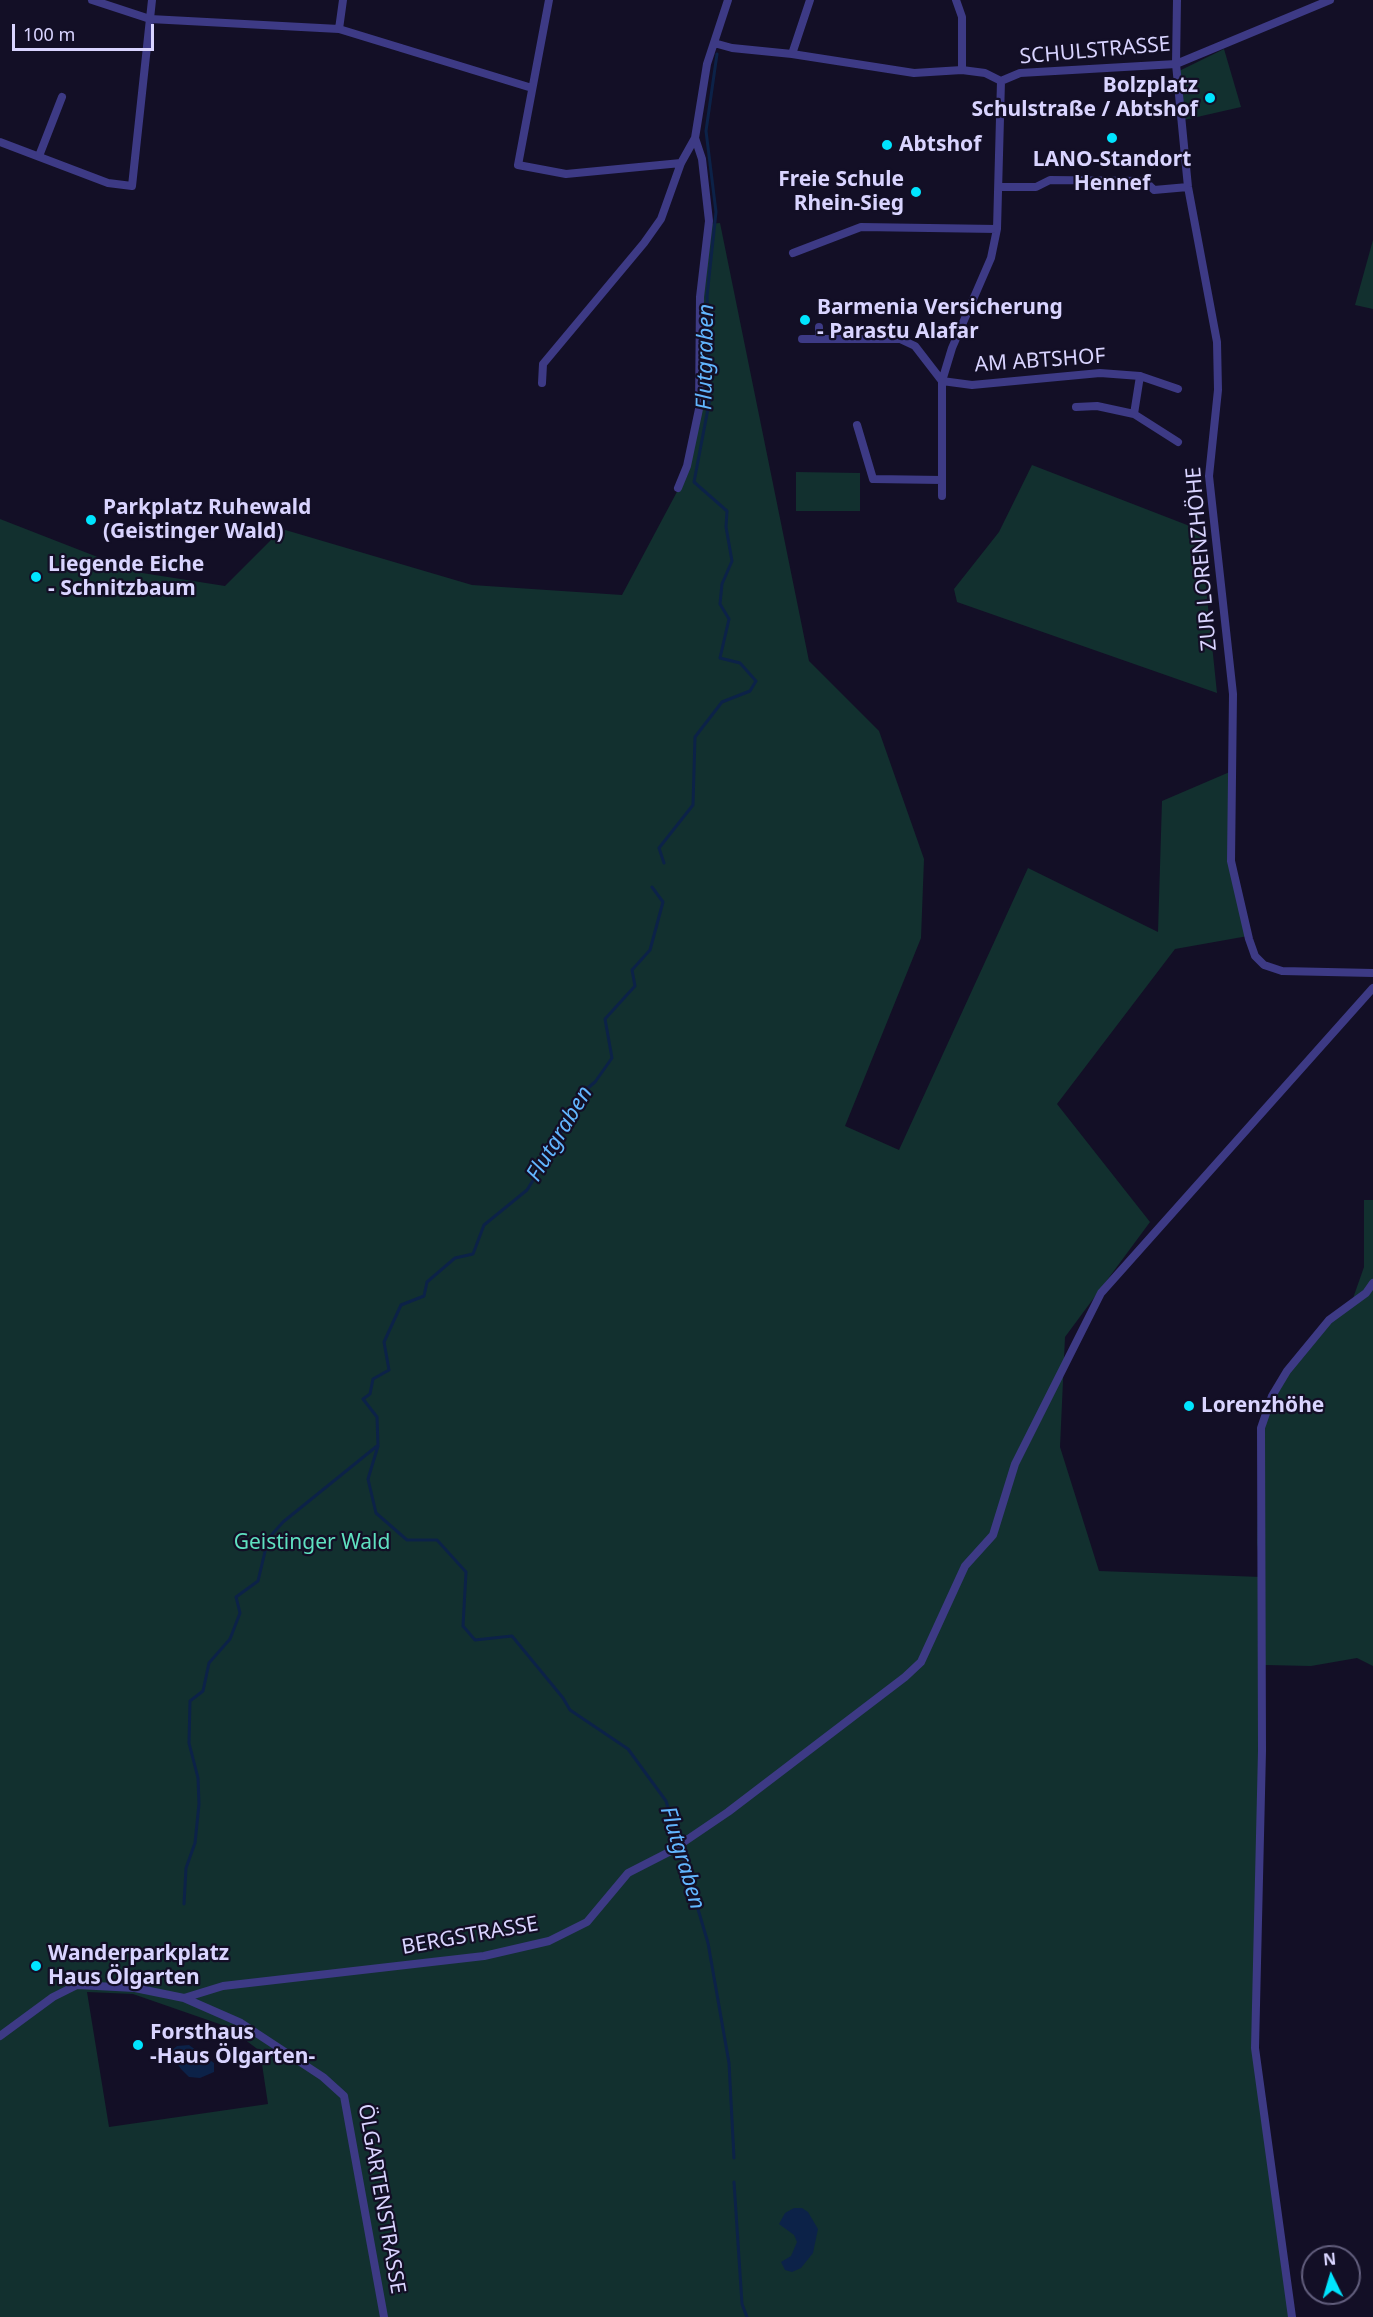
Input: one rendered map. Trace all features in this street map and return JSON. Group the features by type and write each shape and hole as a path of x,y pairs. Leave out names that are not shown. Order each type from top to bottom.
{"street":[{"path":"92,0 150,19 339,29 532,88"},
{"path":"0,142 108,183 132,186 152,0"},
{"path":"339,29 343,0"},
{"path":"549,0 518,165 566,174 681,163"},
{"path":"542,383 543,364 644,243 661,219 681,163 695,138 698,107 714,43 728,0"},
{"path":"792,54 810,0"},
{"path":"956,0 962,17 962,70"},
{"name":"ZUR LORENZHÖHE","path":"1177,0 1176,63 1188,188 1217,342 1218,390 1209,476 1233,694 1232,861 1249,939 1255,956 1264,965 1282,971 1373,973"},
{"name":"SCHULSTRASSE","path":"714,43 732,48 792,54 914,73 962,70 985,73 1001,81 1020,73 1176,63 1330,0"},
{"name":"AM ABTSHOF","path":"942,495 942,381 952,348 991,258 997,229 1001,81"},
{"path":"39,156 62,97"},
{"path":"678,488 687,466 699,409 700,297 709,221 702,159 695,138"},
{"path":"999,187 1036,187 1050,180 1145,181 1154,190 1188,188"},
{"path":"793,253 861,227 997,229"},
{"path":"819,327 819,339"},
{"path":"802,339 900,339 915,346 942,381"},
{"name":"AM ABTSHOF","path":"942,381 972,385 1100,373 1140,376 1178,389"},
{"path":"1134,414 1140,376"},
{"path":"1076,407 1097,406 1134,414 1178,442"},
{"path":"856,425 873,479 942,480"},
{"name":"BERGSTRASSE","path":"184,1998 223,1986 484,1956 549,1941 587,1922 628,1873 669,1852 736,1806 921,1662 965,1566 993,1535 1015,1464 1101,1293 1373,988"},
{"path":"1292,2317 1255,2048 1262,1750 1260,1428 1272,1396 1287,1371 1329,1320 1366,1293 1373,1283"},
{"name":"ÖLGARTENSTRASSE","path":"0,2036 53,1997 77,1985 135,1988 184,1998 241,2023 323,2077 344,2096 384,2317"}],"green space":[{"path":"1224,49 1241,107 1184,120 1179,71"},
{"name":"Geistinger Wald","path":"720,223 809,661 879,731 924,859 921,938 845,1126 899,1150 1028,868 1158,932 1162,801 1232,771 1231,861 1248,936 1175,949 1057,1104 1150,1222 1065,1337 1060,1447 1099,1571 1261,1577 1257,1543 1259,1461 1271,1396 1318,1332 1351,1304 1364,1267 1364,1200 1373,1200 1373,1666 1357,1658 1311,1666 1265,1665 1255,2048 1292,2317 0,2317 0,519 136,572 225,586 282,529 472,585 622,595 679,488 699,409 701,297 709,224","holes":["87,1992 133,1994 228,2027 260,2051 268,2104 109,2127"]},
{"path":"1373,240 1373,309 1355,305"},
{"path":"1032,465 1200,530 1217,693 957,602 954,589 999,532"},
{"path":"796,472 860,473 860,511 796,511"}],"water":[{"path":"189,2045 214,2063 214,2072 200,2078 189,2077 181,2069 171,2055 172,2050 177,2046"},
{"path":"794,2208 802,2208 808,2212 818,2229 813,2253 801,2268 792,2272 785,2270 781,2262 791,2256 797,2242 794,2235 779,2224 785,2213"}],"waterway":[{"name":"Flutgraben","path":"664,863 659,848 693,805 695,737 722,702 750,691 756,681 740,663 720,658 729,619 720,604 722,584 732,561 726,527 727,511 694,482 710,398 707,296 716,212 706,131 717,54"},
{"name":"Flutgraben","path":"652,887 663,902 650,950 632,970 635,986 605,1019 612,1058 595,1082 577,1097 555,1145 527,1190 484,1225 473,1254 455,1258 427,1282 424,1296 401,1305 384,1342 389,1370 373,1379 370,1394 363,1399 377,1417 378,1446 368,1479 376,1513 407,1540 437,1540 466,1572 463,1626 475,1640 512,1636 563,1698 570,1710 628,1749 666,1801 708,1943 729,2063 734,2158"},
{"path":"184,1904 186,1868 195,1843 199,1804 198,1778 189,1743 190,1701 203,1691 209,1663 230,1639 240,1613 236,1597 258,1581 268,1539 283,1522 377,1446"},
{"name":"Flutgraben","path":"734,2182 742,2304 747,2317"}],"place":[{"name":"Bolzplatz Schulstraße / Abtshof","path":"1210,98"},
{"name":"LANO-Standort Hennef","path":"1112,138"},
{"name":"Abtshof","path":"887,145"},
{"name":"Freie Schule Rhein-Sieg","path":"916,192"},
{"name":"Barmenia Versicherung - Parastu Alafar","path":"805,320"},
{"name":"Parkplatz Ruhewald (Geistinger Wald)","path":"91,520"},
{"name":"Liegende Eiche - Schnitzbaum","path":"36,577"},
{"name":"Lorenzhöhe","path":"1189,1406"},
{"name":"Wanderparkplatz Haus Ölgarten","path":"36,1966"},
{"name":"Forsthaus -Haus Ölgarten-","path":"138,2045"}]}
